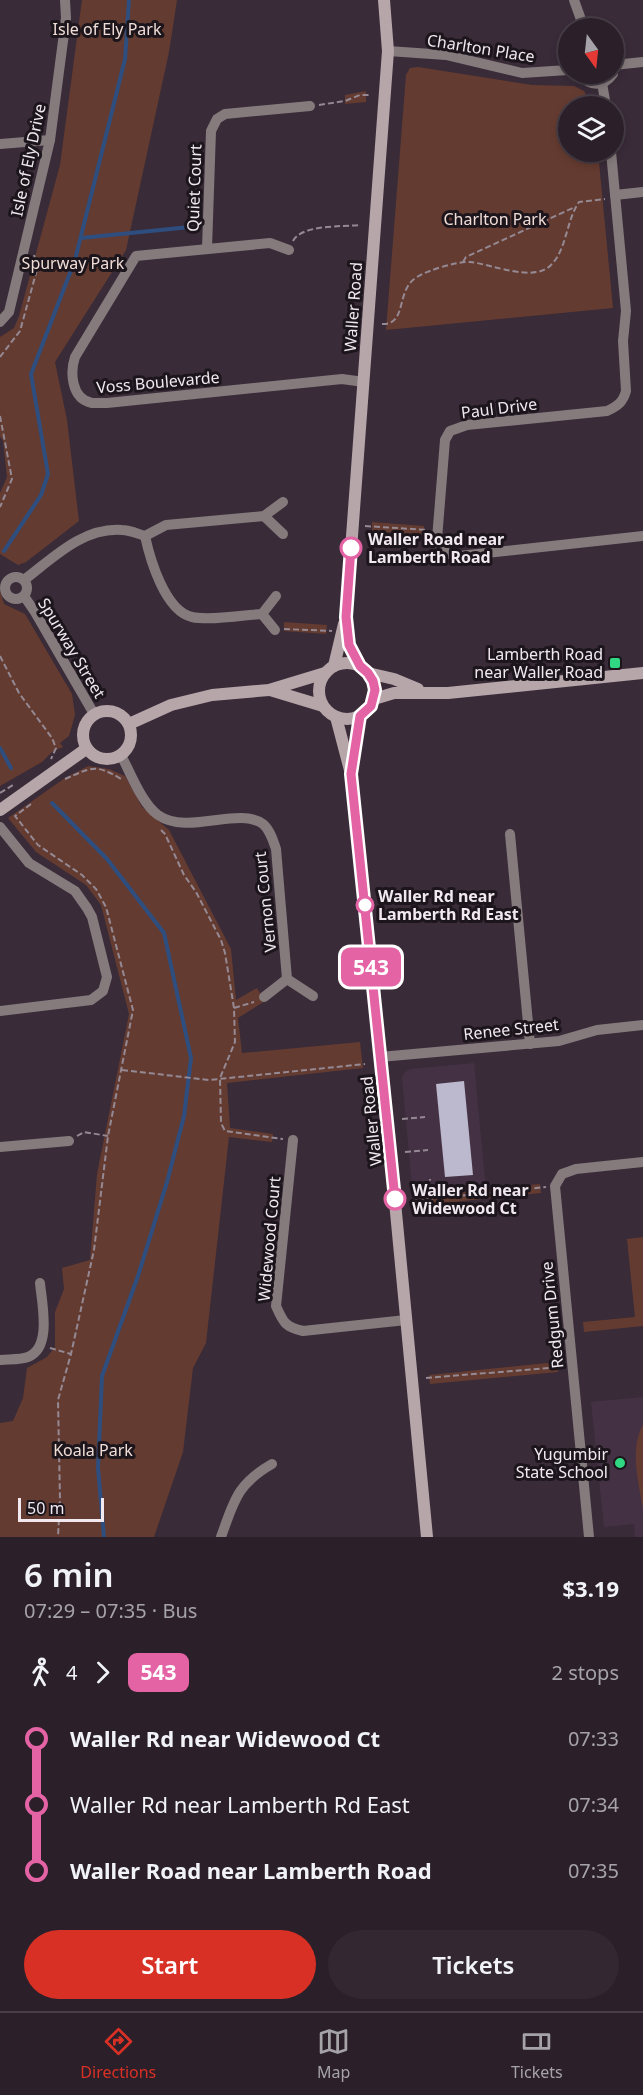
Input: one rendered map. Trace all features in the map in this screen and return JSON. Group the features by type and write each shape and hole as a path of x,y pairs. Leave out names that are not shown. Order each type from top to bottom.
{"street":[{"name":"Isle of Ely Drive","path":"0,322 9,312 50,140 66,18 65,0"},
{"name":"Waller Road","path":"364,670 349,645 346,617 388,51 384,0"},
{"path":"574,0 580,18"},
{"name":"Charlton Place","path":"388,51 446,55 522,73 558,71"},
{"path":"624,66 643,62"},
{"path":"602,84 604,96"},
{"name":"Quiet Court","path":"207,248 211,131 217,119 225,114 310,106"},
{"path":"0,144 50,140"},
{"name":"Paul Drive","path":"437,531 445,440 450,430 467,425 607,411 620,404 624,398 626,391 623,341 626,311 612,162"},
{"path":"615,195 643,192"},
{"path":"207,248 270,243 289,250"},
{"name":"Voss Boulevarde","path":"207,248 136,256 75,357 71,369 73,383 79,395 89,403 107,403 342,379 364,382"},
{"path":"10,579 16,577 24,580 74,542 93,533 124,530 145,536 165,525 264,516 284,502"},
{"path":"264,516 283,534"},
{"path":"437,531 439,546 450,555 459,556 643,536"},
{"path":"145,536 149,555 160,582 175,606 185,615 198,618 262,614 276,596"},
{"name":"Spurway Street","path":"0,571 10,579 6,587 8,595 15,599 24,596"},
{"name":"Spurway Street","path":"24,580 27,588 24,596"},
{"name":"Spurway Street","path":"24,596 41,621 94,714"},
{"path":"262,614 276,630"},
{"name":"Waller Road","path":"329,670 346,617"},
{"path":"129,724 171,705 212,695 269,690 329,670 342,663 394,679 423,692"},
{"path":"323,706 319,689 329,670"},
{"path":"269,690 323,706 336,717 348,719 360,716 371,706 374,699 373,681 364,670"},
{"path":"374,699 394,693 448,693 643,673"},
{"path":"101,711 117,713 129,724 131,741 121,755 106,760 86,749 82,734 84,726 94,714 101,711"},
{"name":"Waller Road","path":"351,774 360,716"},
{"name":"Waller Road","path":"336,717 351,774 427,1537"},
{"path":"0,810 86,749"},
{"name":"Vernon Court","path":"121,755 146,801 156,814 165,819 179,823 245,818 262,824 270,833 276,849 287,979"},
{"path":"0,827 29,863 75,891 81,898 92,916 107,977 103,991 91,1000 0,1011"},
{"path":"510,834 530,1044"},
{"path":"264,997 287,979 313,996"},
{"name":"Renee Street","path":"380,1057 559,1041 597,1030 643,1025"},
{"name":"Widewood Court","path":"293,1140 276,1306 281,1318 289,1328 303,1331 406,1320"},
{"path":"0,1148 69,1141"},
{"path":"555,1186 562,1174 576,1169 643,1162"},
{"name":"Redgum Drive","path":"555,1186 589,1537"},
{"path":"0,1359 28,1357 39,1350 44,1338 40,1284"},
{"path":"221,1537 234,1500 242,1486 256,1473 272,1464"}],"path":[{"path":"310,106 345,101 360,95 370,95"},
{"path":"463,262 466,257 576,206 579,202 609,199 615,195"},
{"path":"382,324 389,325 397,319 406,288 417,276 463,262 524,272 543,271 550,267 559,252 576,206"},
{"path":"289,250 296,236 307,230 360,225"},
{"path":"0,357 20,331 38,266 34,252"},
{"path":"0,416 12,479 0,507"},
{"path":"353,525 437,531"},
{"path":"276,630 288,628 332,631"},
{"path":"0,656 19,693 52,738 56,748 51,759"},
{"path":"64,779 93,767 108,771 125,782"},
{"path":"0,793 17,783 31,803 15,816 23,828 38,845 82,875 96,889 106,907 133,1010 108,1136 94,1250 71,1354 58,1400 60,1499 58,1537"},
{"path":"160,829 165,834 184,874 221,940 234,1008 235,1042 220,1078 221,1123 225,1131 293,1140"},
{"path":"234,1008 264,997"},
{"path":"122,1070 209,1080 365,1064"},
{"path":"402,1119 425,1117"},
{"path":"69,1141 84,1132 108,1136"},
{"path":"405,1152 428,1150"},
{"path":"415,1201 419,1190 430,1183 430,1179"},
{"path":"410,1201 555,1186"},
{"path":"39,1350 45,1347 71,1354"},
{"path":"426,1377 572,1366"}],"shaded area":[{"path":"474,1063 486,1190 413,1197 402,1078 404,1073 410,1069"},
{"name":"Yugumbir State School","path":"643,1397 643,1537 635,1537 634,1524 604,1527 591,1402"}],"green space":[{"path":"82,0 177,0 169,52 126,250 55,362 67,420 79,521 26,562 18,565 0,554 0,493 7,477 3,440 0,437 0,337 14,328 19,316 60,165"},
{"name":"Charlton Park","path":"418,67 532,85 574,86 584,91 587,96 558,96 558,162 599,162 613,308 386,330 406,75 410,68"},
{"path":"366,91 366,102 345,104 345,95"},
{"path":"372,522 424,526 424,535 372,531"},
{"path":"0,591 4,604 25,614 72,694 75,715 69,736 60,743 63,747 0,786"},
{"path":"284,622 327,625 326,634 284,631"},
{"name":"Koala Park","path":"88,766 109,769 125,776 142,807 169,830 231,949 236,1000 257,988 265,1001 238,1018 242,1053 360,1042 363,1068 227,1083 230,1128 273,1134 272,1142 229,1137 206,1343 193,1368 183,1452 154,1537 0,1537 0,1423 13,1421 23,1398 27,1368 47,1357 55,1347 55,1312 64,1289 62,1268 90,1260 97,1174 129,1014 101,905 86,885 36,852 8,818 65,778"},
{"path":"540,1184 541,1193 414,1206 413,1197"},
{"path":"643,1237 643,1326 584,1332 583,1322 635,1317 627,1239"},
{"path":"557,1362 558,1372 430,1384 429,1375"},
{"path":"643,1425 643,1509 636,1455 639,1434"}],"building":[{"path":"464,1081 473,1175 445,1177 436,1084"}],"waterway":[{"path":"4,551 41,495 48,474 31,374 75,260 125,59 129,0"},
{"path":"81,238 190,227"},
{"path":"0,748 11,768"},
{"path":"52,803 107,859 164,933 191,1058 184,1116 167,1182 138,1276 102,1376 98,1468 104,1537"}],"bus line":[{"name":"543","path":"351,548 346,617 349,645 360,666 373,681 375,690 371,706 360,716 351,774 395,1199"}],"place":[{"name":"Waller Road near Lamberth Road","path":"351,548"},
{"name":"Lamberth Road near Waller Road","path":"615,663"},
{"name":"Waller Rd near Lamberth Rd East","path":"365,905"},
{"name":"Waller Rd near Widewood Ct","path":"395,1199"},
{"name":"Yugumbir State School","path":"620,1463"}],"park label":[{"name":"Isle of Ely Park","path":"107,29"},
{"name":"Spurway Park","path":"73,263"}]}
